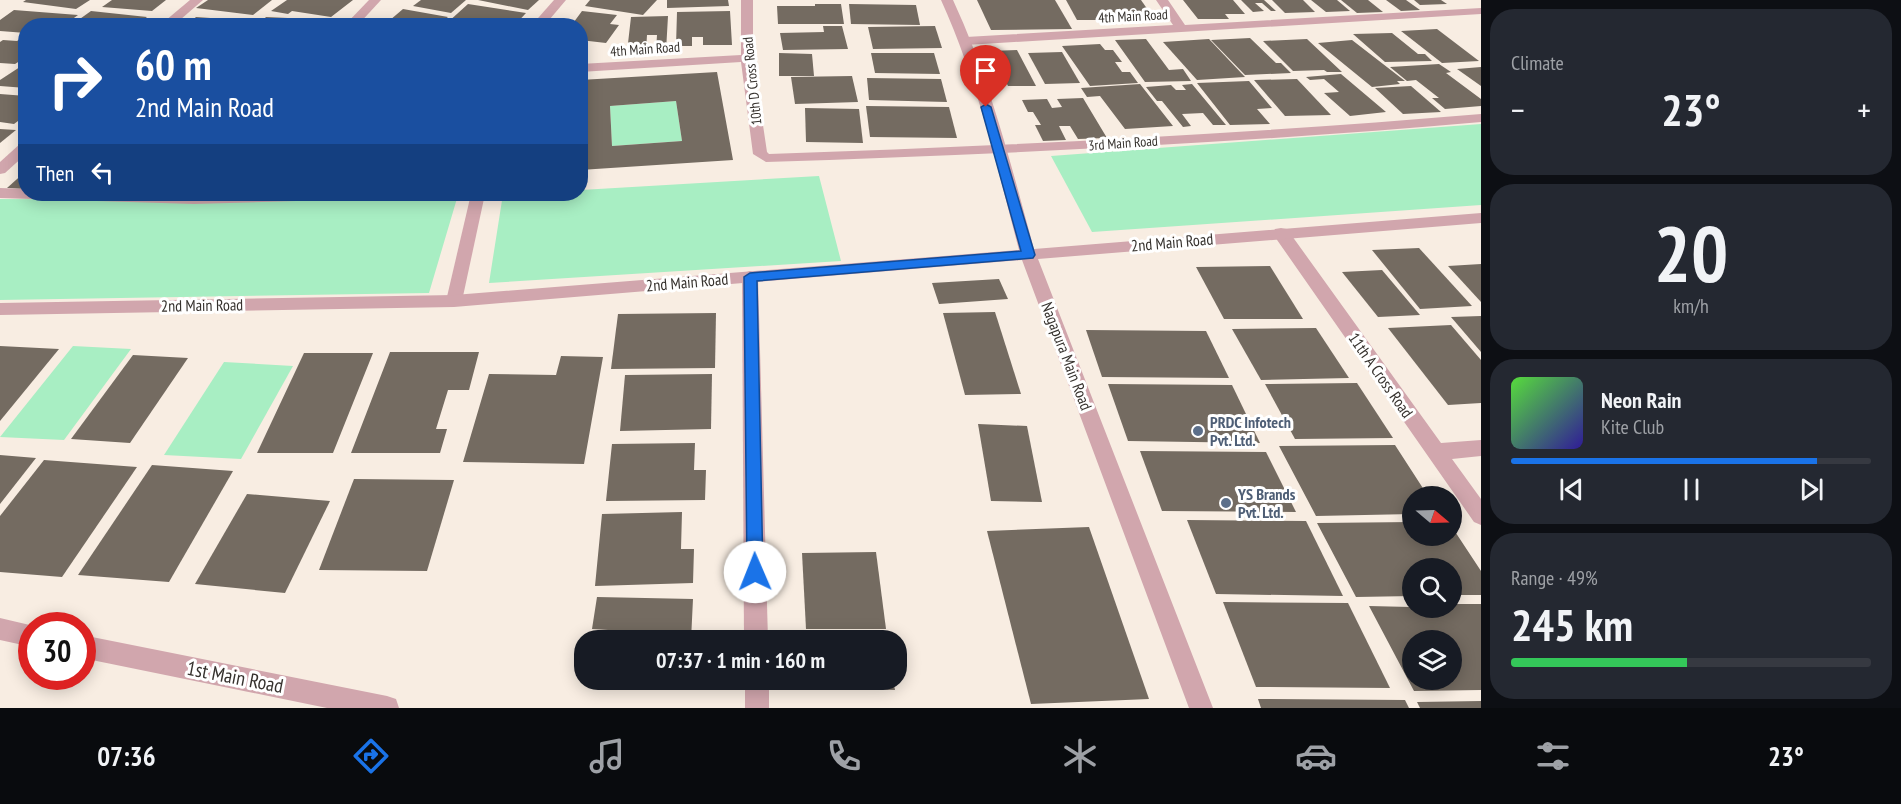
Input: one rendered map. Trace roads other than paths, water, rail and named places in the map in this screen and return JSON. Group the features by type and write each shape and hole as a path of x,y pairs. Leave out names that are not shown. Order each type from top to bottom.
{"street":[{"path":"175,18 197,0"},
{"path":"358,18 375,0"},
{"path":"544,18 560,0"},
{"name":"10th D Cross Road","path":"747,0 747,58 760,154 765,158"},
{"name":"Nagapura Main Road","path":"947,0 966,41 1000,150 1028,255 1201,708"},
{"path":"1162,0 1181,28"},
{"name":"4th Main Road","path":"966,41 1481,11"},
{"name":"4th Main Road","path":"588,68 747,58"},
{"name":"3rd Main Road","path":"765,158 1000,150 1353,129 1481,118"},
{"path":"0,170 18,153"},
{"path":"0,193 18,194"},
{"path":"454,301 476,201"},
{"name":"2nd Main Road","path":"0,309 454,301 1481,218"},
{"name":"11th A Cross Road","path":"1281,233 1481,516"},
{"path":"750,277 756,630"},
{"path":"1436,452 1481,448"},
{"path":"0,629 18,633"},
{"name":"1st Main Road","path":"96,649 387,708"},
{"path":"756,690 757,708"}],"place":[{"name":"PRDC Infotech Pvt. Ltd.","path":"1198,431"},
{"name":"YS Brands Pvt. Ltd.","path":"1226,503"}]}
